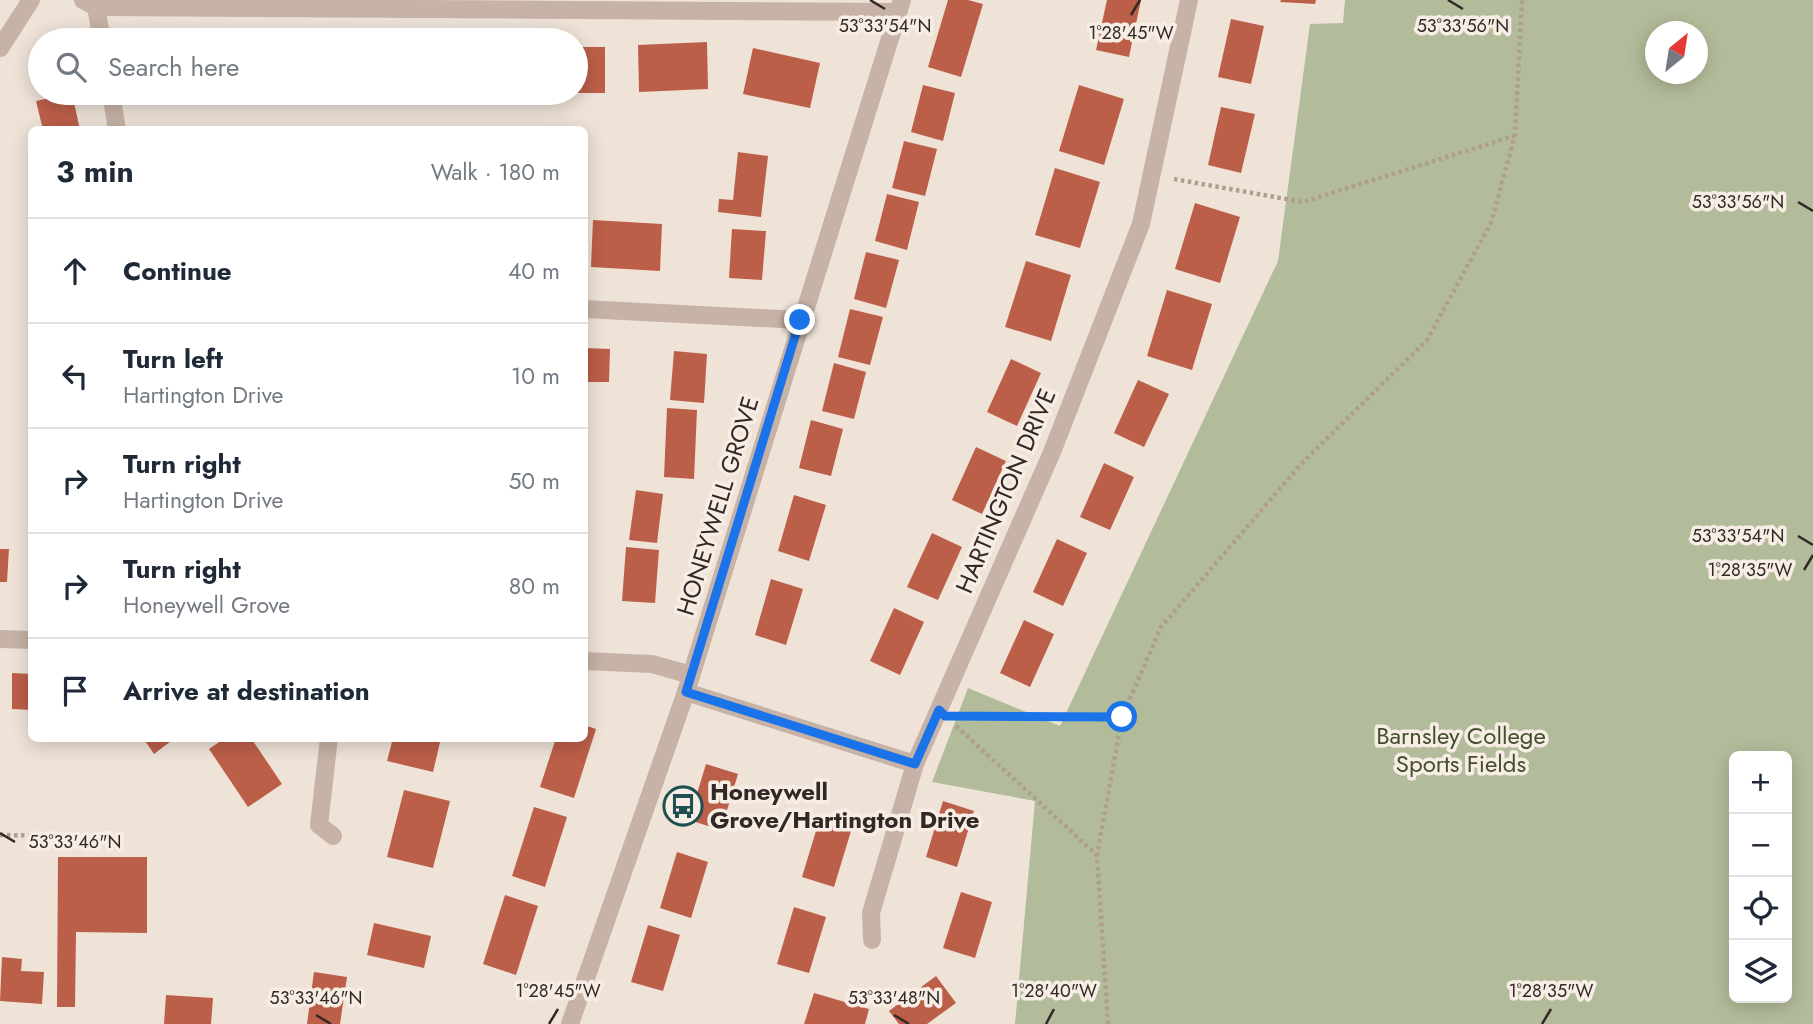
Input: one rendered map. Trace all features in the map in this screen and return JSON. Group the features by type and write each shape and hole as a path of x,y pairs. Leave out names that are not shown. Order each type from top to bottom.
{"street":[{"path":"0,48 31,0"},
{"name":"HARTINGTON DRIVE","path":"872,940 871,913 915,764 942,713 1052,452 1141,224 1189,0"},
{"path":"98,28 90,3 900,6"},
{"name":"HONEYWELL GROVE","path":"570,1024 689,684 800,320 900,6"},
{"path":"113,105 116,126"},
{"path":"588,309 800,320"},
{"path":"0,639 28,640"},
{"path":"588,662 652,664 689,684 915,764"},
{"path":"329,742 319,825 334,836"}],"path":[{"path":"1108,1024 1097,856 1122,717 1161,626 1302,463 1427,340 1491,223 1515,135 1522,0"},
{"path":"1152,175 1303,202 1515,135"},
{"path":"942,713 1122,717"},
{"path":"942,713 1097,856"},
{"path":"0,835 81,836"}],"green space":[{"name":"Barnsley College Sports Fields","path":"1345,0 1813,0 1813,1024 1015,1024 1035,801 932,782 968,688 1060,726 1278,261 1310,24 1343,23"}],"building":[{"path":"948,0 968,0 983,4 961,77 928,67"},
{"path":"1107,0 1141,0 1129,57 1096,50"},
{"path":"1316,0 1315,4 1280,2"},
{"path":"1231,19 1264,26 1251,84 1218,77"},
{"path":"707,42 708,89 639,92 638,45"},
{"path":"588,47 605,47 605,93 588,93"},
{"path":"753,48 820,63 810,108 743,94"},
{"path":"923,85 955,93 943,141 911,132"},
{"path":"1079,85 1124,99 1104,165 1059,151"},
{"path":"37,105 75,105 79,126 42,126"},
{"path":"1221,107 1255,114 1241,173 1208,165"},
{"path":"904,141 937,149 925,196 892,188"},
{"path":"738,152 768,156 761,217 718,212 719,199 733,200"},
{"path":"1055,168 1100,182 1080,248 1035,235"},
{"path":"887,194 919,202 907,250 875,241"},
{"path":"1195,203 1240,217 1220,283 1175,269"},
{"path":"593,220 662,224 660,271 591,267"},
{"path":"732,229 766,231 762,280 729,278"},
{"path":"866,252 899,260 886,308 854,299"},
{"path":"1026,261 1071,275 1051,341 1005,327"},
{"path":"1167,290 1212,304 1192,370 1147,356"},
{"path":"850,309 883,317 870,365 838,357"},
{"path":"588,348 610,349 609,382 588,382"},
{"path":"674,351 707,354 704,403 670,400"},
{"path":"1011,359 1041,373 1017,426 987,412"},
{"path":"834,363 866,372 854,419 822,411"},
{"path":"1138,380 1169,394 1144,447 1114,433"},
{"path":"667,408 697,410 694,479 664,477"},
{"path":"811,420 843,429 831,476 799,468"},
{"path":"976,447 1006,461 982,514 952,500"},
{"path":"1104,463 1134,477 1110,530 1080,517"},
{"path":"636,490 663,494 657,543 629,540"},
{"path":"794,495 826,505 809,561 778,551"},
{"path":"932,533 962,547 938,600 907,587"},
{"path":"1057,539 1087,553 1063,606 1033,592"},
{"path":"626,547 659,550 655,603 622,601"},
{"path":"0,549 9,549 7,582 0,582"},
{"path":"771,579 803,589 786,645 755,635"},
{"path":"894,608 924,622 900,675 870,661"},
{"path":"1024,620 1054,634 1030,687 1000,673"},
{"path":"12,673 28,674 28,710 12,709"},
{"path":"588,726 596,729 574,798 540,787 555,742 588,742"},
{"path":"146,742 170,742 154,754"},
{"path":"219,742 254,742 282,784 248,807 209,749"},
{"path":"392,742 440,742 433,772 387,761"},
{"path":"706,764 738,774 721,830 689,820"},
{"path":"404,790 450,801 433,868 387,857"},
{"path":"943,801 974,811 957,867 926,857"},
{"path":"534,807 567,817 545,887 512,876"},
{"path":"819,821 851,831 834,887 802,877"},
{"path":"677,852 708,862 691,918 660,908"},
{"path":"58,857 147,857 147,933 76,932 75,1007 57,1007"},
{"path":"961,892 992,902 975,958 943,948"},
{"path":"505,895 538,906 516,975 483,964"},
{"path":"794,907 826,917 809,973 777,964"},
{"path":"374,923 431,936 424,968 367,955"},
{"path":"648,925 680,935 663,991 631,982"},
{"path":"2,957 22,959 21,971 44,972 42,1004 0,1001"},
{"path":"314,972 347,977 340,1024 307,1024"},
{"path":"936,976 956,1003 927,1024 899,1024 889,1011"},
{"path":"814,993 869,1009 865,1024 804,1024"},
{"path":"166,995 213,998 211,1024 164,1024"}],"place":[{"name":"Honeywell Grove/Hartington Drive","path":"683,806"}],"route":[{"path":"800,320 686,692 915,764 939,710 945,716 1122,717"}]}
